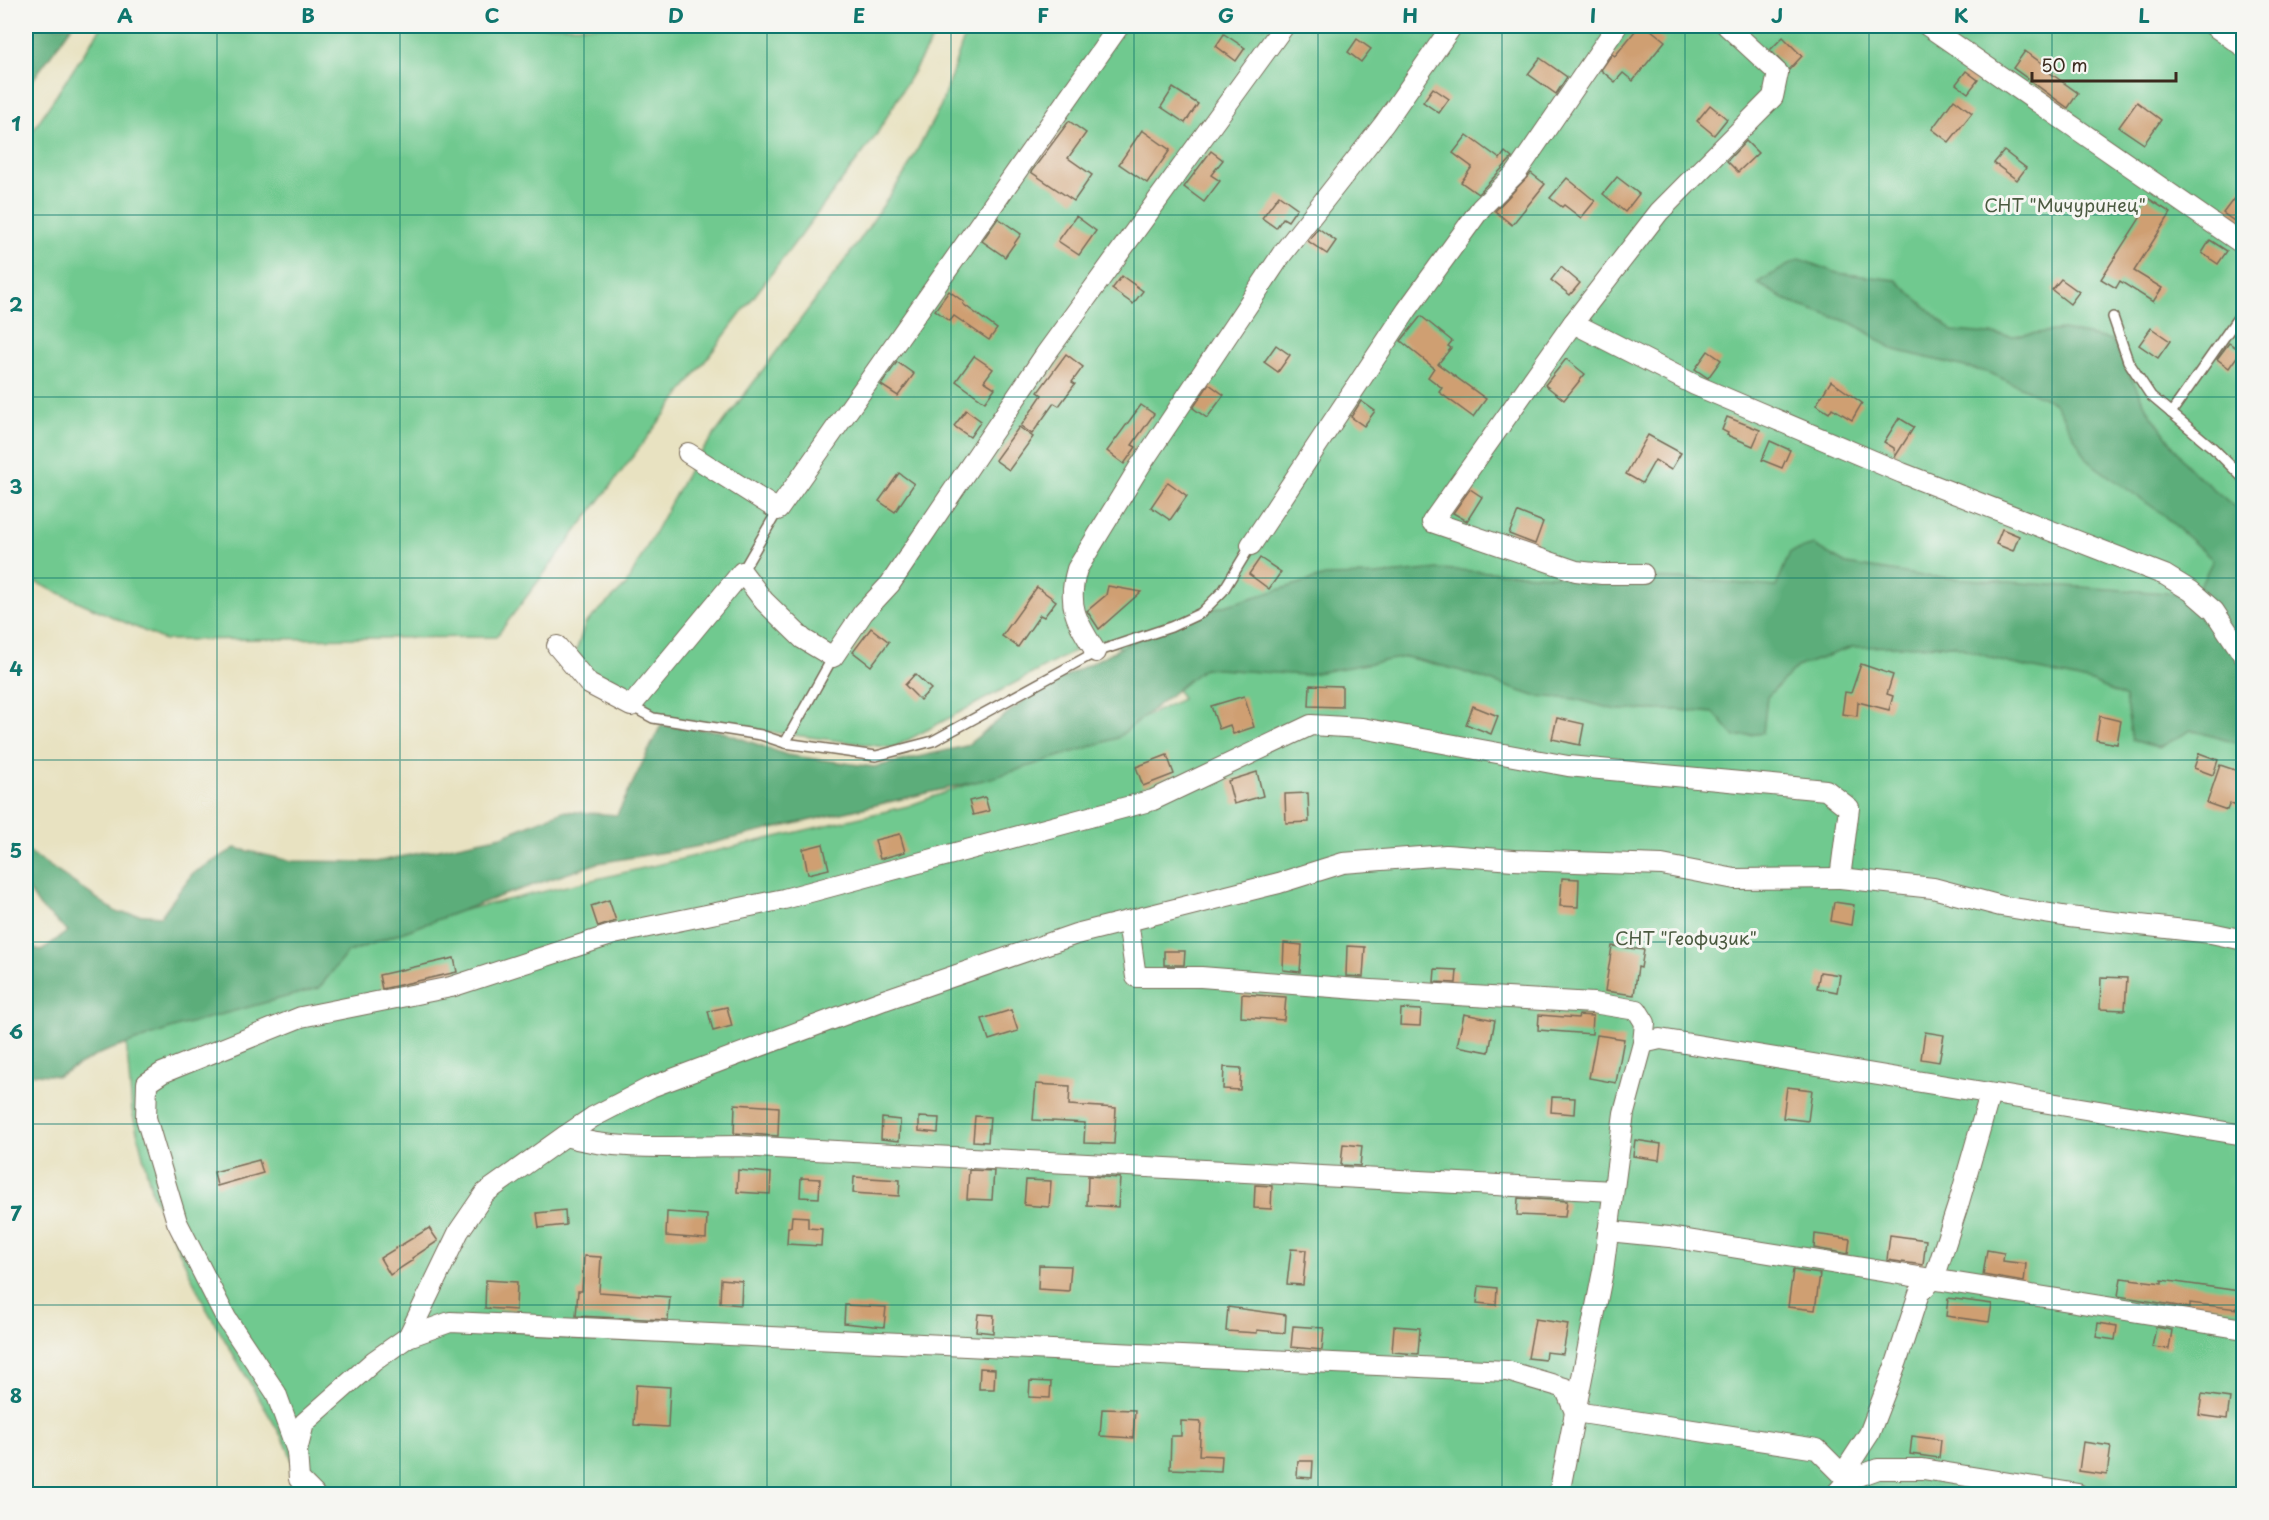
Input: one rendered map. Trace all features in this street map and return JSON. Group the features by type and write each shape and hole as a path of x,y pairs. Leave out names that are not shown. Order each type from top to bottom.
{"street":[{"path":"688,453 778,510 1119,26"},
{"path":"557,646 589,684 630,706 742,573 764,601 803,639 833,657 863,613 890,584 1045,355 1284,26"},
{"path":"1096,652 1076,622 1071,587 1077,569 1140,466 1282,254 1384,124 1452,26"},
{"path":"1251,545 1407,310 1481,208 1516,172 1617,26"},
{"path":"1643,574 1602,574 1576,571 1432,522 1573,323 1659,212 1773,97 1778,73 1727,26"},
{"path":"1928,26 2244,245"},
{"path":"2214,26 2244,46"},
{"path":"1573,323 1717,394 1902,473 2165,575 2191,591 2214,611 2244,656"},
{"path":"314,1494 299,1479 297,1451 276,1394 226,1318 177,1222 146,1118 147,1083 162,1073 301,1017 451,987 614,934 784,899 1153,800 1311,724 1362,728 1568,766 1826,790 1849,808 1840,878"},
{"path":"408,1337 459,1231 485,1192 593,1117 651,1087 1076,934 1279,883 1343,863 1446,855 1514,860 1662,865 1735,879 1840,878 1933,888 2001,906 2211,933 2244,940"},
{"path":"1128,921 1136,977 1201,977 1593,1003 1637,1010 1645,1023 1643,1043 1624,1113 1602,1271 1559,1494"},
{"path":"1643,1043 1660,1039 2244,1135"},
{"path":"1842,1483 1869,1434 1897,1361 1919,1293 1934,1279 1990,1094"},
{"path":"565,1136 583,1141 653,1147 738,1146 1613,1191"},
{"path":"1608,1231 1669,1237 2244,1329"},
{"path":"297,1451 304,1423 374,1361 408,1337 450,1322 1507,1371 1565,1388 1575,1412"},
{"path":"1575,1412 1817,1449 1842,1483"},
{"path":"1842,1483 1878,1469 1923,1469 2078,1494"}],"lane":[{"path":"2171,413 2244,309"},
{"path":"2113,317 2128,361 2151,396 2213,448 2244,479"},
{"path":"742,573 778,510"},
{"path":"630,706 653,718 760,735 785,743 876,756 933,741 1096,652 1171,627 1202,613 1223,591 1251,545"},
{"path":"785,743 833,657"}],"green space":[{"path":"26,26 72,26 26,89"},
{"path":"102,26 940,26 875,137 496,637 164,640 26,578 26,141"},
{"name":"СНТ \"Геофизик\"","path":"968,26 2243,26 2243,1494 305,1494 286,1444 206,1308 152,1193 132,1111 126,1039 200,972 908,806 1124,727 1182,699 1161,658 1095,640 893,748 659,717 601,684 576,652 585,624 626,585 691,466 857,244 905,173 941,105"},
{"path":"1799,259 1837,273 1896,280 1952,331 2013,336 2062,330 2112,340 2146,407 2188,467 2243,514 2243,745 2191,730 2159,748 2132,740 2125,698 2092,682 2004,662 1953,645 1852,647 1797,667 1767,697 1763,733 1735,737 1714,713 1678,710 1616,710 1575,699 1534,696 1458,670 1406,657 1304,675 1204,668 1117,738 992,778 695,847 598,863 347,953 319,988 179,1026 101,1053 58,1076 26,1073 26,948 42,950 68,931 40,907 26,886 26,850 118,913 161,916 192,874 235,848 291,861 376,862 502,836 563,811 617,815 661,725 720,731 787,755 874,767 966,746 1032,694 1170,622 1325,576 1376,575 1439,569 1570,577 1691,579 1776,587 1790,552 1814,545 1846,564 1923,576 2195,595 2213,560 2161,513 2089,462 2055,403 1990,373 1895,350 1854,324 1789,302 1757,283"}],"building":[{"path":"1639,26 1646,26 1665,41 1633,81 1623,73 1615,82 1601,70 1612,54 1615,56"},
{"path":"1224,34 1245,48 1236,61 1216,46"},
{"path":"1783,37 1802,56 1789,70 1770,50"},
{"path":"1357,39 1371,49 1361,62 1348,52"},
{"path":"2025,51 2047,67 2046,70 2078,93 2068,108 2013,68"},
{"path":"1540,58 1567,77 1556,94 1528,74"},
{"path":"1966,71 1978,80 1968,93 1956,84"},
{"path":"1173,88 1198,104 1185,123 1161,107"},
{"path":"1433,88 1449,99 1439,113 1423,102"},
{"path":"1954,99 1972,113 1949,142 1932,129"},
{"path":"2137,102 2161,120 2144,144 2119,127"},
{"path":"1710,105 1727,119 1714,135 1697,121"},
{"path":"1069,121 1086,133 1068,158 1092,175 1074,201 1031,172"},
{"path":"1142,130 1170,150 1147,183 1119,164"},
{"path":"1467,135 1500,159 1505,152 1512,158 1478,194 1461,182 1472,167 1453,153"},
{"path":"1746,141 1758,153 1738,172 1727,161"},
{"path":"1211,151 1223,160 1211,175 1220,181 1204,202 1184,187"},
{"path":"2004,151 2026,168 2017,180 1994,163"},
{"path":"1531,173 1545,184 1512,225 1495,211"},
{"path":"1617,177 1639,194 1625,212 1603,194"},
{"path":"1567,178 1595,201 1581,218 1550,198"},
{"path":"2244,185 2244,228 2223,213"},
{"path":"1279,195 1297,208 1288,221 1283,218 1276,228 1262,218"},
{"path":"2146,197 2171,213 2134,271 2162,288 2153,302 2120,281 2116,288 2101,279 2142,215 2137,211"},
{"path":"1076,216 1096,231 1079,255 1058,241"},
{"path":"998,218 1021,234 1005,257 982,241"},
{"path":"1318,228 1336,241 1327,254 1308,241"},
{"path":"2210,240 2227,251 2218,264 2202,253"},
{"path":"1561,267 1580,283 1570,295 1551,280"},
{"path":"1122,276 1143,291 1133,304 1112,289"},
{"path":"2061,279 2079,292 2070,304 2052,290"},
{"path":"949,291 997,329 989,340 954,316 950,321 935,310"},
{"path":"1421,316 1452,341 1448,346 1451,348 1438,364 1486,399 1473,417 1439,392 1442,388 1428,377 1434,368 1401,341"},
{"path":"2151,328 2170,341 2158,358 2139,345"},
{"path":"2229,343 2241,351 2229,368 2217,359"},
{"path":"1276,345 1290,355 1278,372 1264,362"},
{"path":"1708,351 1721,360 1708,378 1695,369"},
{"path":"1066,354 1083,367 1072,382 1075,384 1059,406 1054,403 1032,434 1021,426 1042,395 1038,392"},
{"path":"974,356 993,369 984,381 995,388 985,402 956,381"},
{"path":"1566,359 1585,374 1564,400 1545,385"},
{"path":"897,362 914,374 898,396 881,385"},
{"path":"1831,381 1862,403 1852,420 1832,408 1829,413 1816,405"},
{"path":"1209,384 1224,395 1207,418 1193,408"},
{"path":"1361,401 1375,411 1364,426 1351,417"},
{"path":"1141,405 1154,414 1132,445 1136,447 1124,464 1107,451"},
{"path":"966,410 981,421 970,437 954,426"},
{"path":"1727,417 1760,430 1753,446 1727,435 1728,433 1722,430"},
{"path":"1899,418 1914,427 1895,457 1894,448 1884,442"},
{"path":"1019,427 1033,437 1009,470 995,460"},
{"path":"1648,435 1681,453 1671,470 1655,460 1642,483 1626,474"},
{"path":"1770,441 1790,450 1782,468 1762,460"},
{"path":"899,473 914,484 895,512 879,501"},
{"path":"1168,482 1187,496 1170,520 1151,507"},
{"path":"1470,489 1482,497 1467,521 1453,513"},
{"path":"1518,512 1543,522 1535,544 1509,534"},
{"path":"2002,529 2019,536 2013,551 1996,544"},
{"path":"1260,558 1281,572 1269,589 1249,574"},
{"path":"1108,586 1141,592 1099,629 1087,611 1106,595"},
{"path":"1037,587 1056,601 1044,617 1040,615 1018,647 1002,636"},
{"path":"871,628 889,642 871,666 853,652"},
{"path":"1861,664 1893,675 1887,694 1893,696 1889,710 1858,702 1857,716 1842,714 1845,692 1851,693"},
{"path":"915,674 931,689 920,700 905,685"},
{"path":"1310,685 1342,686 1342,707 1309,706"},
{"path":"1244,696 1254,727 1233,734 1230,725 1219,729 1211,706"},
{"path":"1473,706 1498,716 1491,734 1466,724"},
{"path":"2100,716 2121,721 2117,744 2096,740"},
{"path":"1557,718 1584,724 1580,745 1552,739"},
{"path":"2199,753 2218,760 2213,775 2194,768"},
{"path":"1167,755 1174,774 1143,786 1136,767"},
{"path":"2220,765 2244,773 2244,810 2230,803 2227,810 2207,803"},
{"path":"1257,772 1263,796 1234,804 1228,781"},
{"path":"1308,793 1309,822 1286,823 1285,794"},
{"path":"985,797 989,811 973,815 969,801"},
{"path":"900,834 905,852 880,859 875,840"},
{"path":"823,844 829,869 808,874 803,849"},
{"path":"1562,878 1579,879 1578,907 1560,906"},
{"path":"609,900 616,921 598,927 591,906"},
{"path":"1834,902 1854,905 1851,925 1831,921"},
{"path":"1284,943 1302,945 1300,972 1283,970"},
{"path":"1347,946 1365,947 1363,977 1346,976"},
{"path":"1612,946 1644,950 1641,968 1638,967 1634,995 1605,991"},
{"path":"1164,951 1185,951 1184,965 1164,965"},
{"path":"454,958 457,972 382,989 379,975"},
{"path":"1435,969 1457,970 1456,983 1434,982"},
{"path":"1820,972 1840,975 1837,992 1817,988"},
{"path":"2101,977 2127,978 2125,1010 2100,1009"},
{"path":"1242,994 1286,997 1284,1020 1241,1017"},
{"path":"727,1007 732,1026 713,1031 708,1011"},
{"path":"1401,1009 1421,1010 1420,1026 1400,1025"},
{"path":"1011,1010 1018,1031 989,1040 982,1019"},
{"path":"1464,1014 1495,1020 1489,1052 1457,1046"},
{"path":"1539,1015 1578,1018 1579,1015 1593,1016 1592,1034 1538,1030"},
{"path":"1925,1032 1944,1035 1939,1062 1921,1059"},
{"path":"1597,1035 1624,1039 1616,1083 1589,1078"},
{"path":"1224,1067 1241,1068 1240,1090 1223,1089"},
{"path":"1036,1084 1070,1086 1069,1105 1116,1108 1114,1144 1084,1143 1085,1123 1033,1120"},
{"path":"1787,1087 1812,1090 1808,1121 1783,1118"},
{"path":"1552,1097 1575,1098 1574,1114 1551,1112"},
{"path":"735,1104 779,1107 778,1136 734,1133"},
{"path":"975,1116 990,1117 988,1142 973,1141"},
{"path":"919,1117 939,1118 938,1133 919,1131"},
{"path":"882,1118 900,1120 899,1141 881,1139"},
{"path":"1635,1140 1661,1144 1659,1160 1633,1156"},
{"path":"1343,1144 1362,1146 1360,1166 1341,1165"},
{"path":"259,1160 263,1173 217,1186 214,1172"},
{"path":"738,1170 771,1173 770,1194 737,1192"},
{"path":"969,1170 994,1171 992,1200 967,1199"},
{"path":"1088,1176 1120,1178 1118,1207 1087,1205"},
{"path":"854,1177 900,1180 899,1196 853,1193"},
{"path":"801,1178 820,1179 819,1198 800,1197"},
{"path":"1026,1180 1051,1181 1049,1207 1024,1205"},
{"path":"1255,1185 1272,1186 1271,1209 1254,1208"},
{"path":"1518,1198 1567,1201 1565,1217 1517,1215"},
{"path":"565,1210 566,1225 539,1228 537,1213"},
{"path":"667,1212 707,1215 706,1239 666,1236"},
{"path":"792,1216 808,1217 808,1228 822,1229 821,1246 787,1244 788,1227 791,1227"},
{"path":"429,1228 438,1241 390,1275 380,1258"},
{"path":"1815,1234 1850,1239 1848,1254 1814,1248"},
{"path":"1890,1235 1926,1240 1923,1265 1887,1260"},
{"path":"1291,1249 1306,1250 1303,1285 1287,1284"},
{"path":"1987,1250 2004,1253 2003,1261 2026,1264 2024,1282 1983,1275"},
{"path":"584,1256 601,1257 599,1292 670,1297 668,1320 576,1316 578,1291 582,1291"},
{"path":"1039,1265 1071,1266 1069,1291 1038,1289"},
{"path":"1793,1270 1820,1274 1815,1310 1788,1307"},
{"path":"2121,1278 2162,1283 2162,1280 2239,1291 2237,1309 2190,1303 2190,1308 2118,1296"},
{"path":"721,1279 742,1281 741,1305 720,1303"},
{"path":"486,1280 517,1282 516,1310 485,1308"},
{"path":"1479,1286 1497,1288 1496,1305 1477,1303"},
{"path":"1948,1298 1992,1304 1989,1322 1946,1316"},
{"path":"845,1305 886,1307 884,1327 844,1323"},
{"path":"1228,1307 1286,1315 1285,1333 1257,1330 1257,1333 1226,1331"},
{"path":"978,1314 994,1315 993,1333 976,1331"},
{"path":"1535,1319 1568,1324 1563,1354 1546,1352 1545,1360 1528,1358"},
{"path":"2098,1323 2117,1326 2115,1340 2096,1337"},
{"path":"1293,1326 1324,1328 1322,1350 1291,1347"},
{"path":"1394,1326 1420,1328 1418,1354 1392,1352"},
{"path":"2156,1327 2172,1330 2169,1349 2152,1347"},
{"path":"980,1368 995,1369 994,1389 979,1389"},
{"path":"1030,1381 1051,1382 1050,1398 1029,1397"},
{"path":"636,1385 670,1387 668,1427 634,1425"},
{"path":"2202,1394 2230,1398 2227,1419 2199,1415"},
{"path":"1102,1409 1135,1410 1133,1438 1100,1436"},
{"path":"1181,1421 1201,1422 1199,1455 1222,1456 1221,1471 1170,1469 1171,1436 1181,1436"},
{"path":"1912,1436 1941,1440 1939,1458 1910,1454"},
{"path":"2083,1442 2111,1446 2107,1475 2079,1471"},
{"path":"1298,1461 1313,1461 1312,1478 1297,1477"}],"park label":[{"name":"СНТ \"Мичуринец\"","path":"2065,204"}]}
